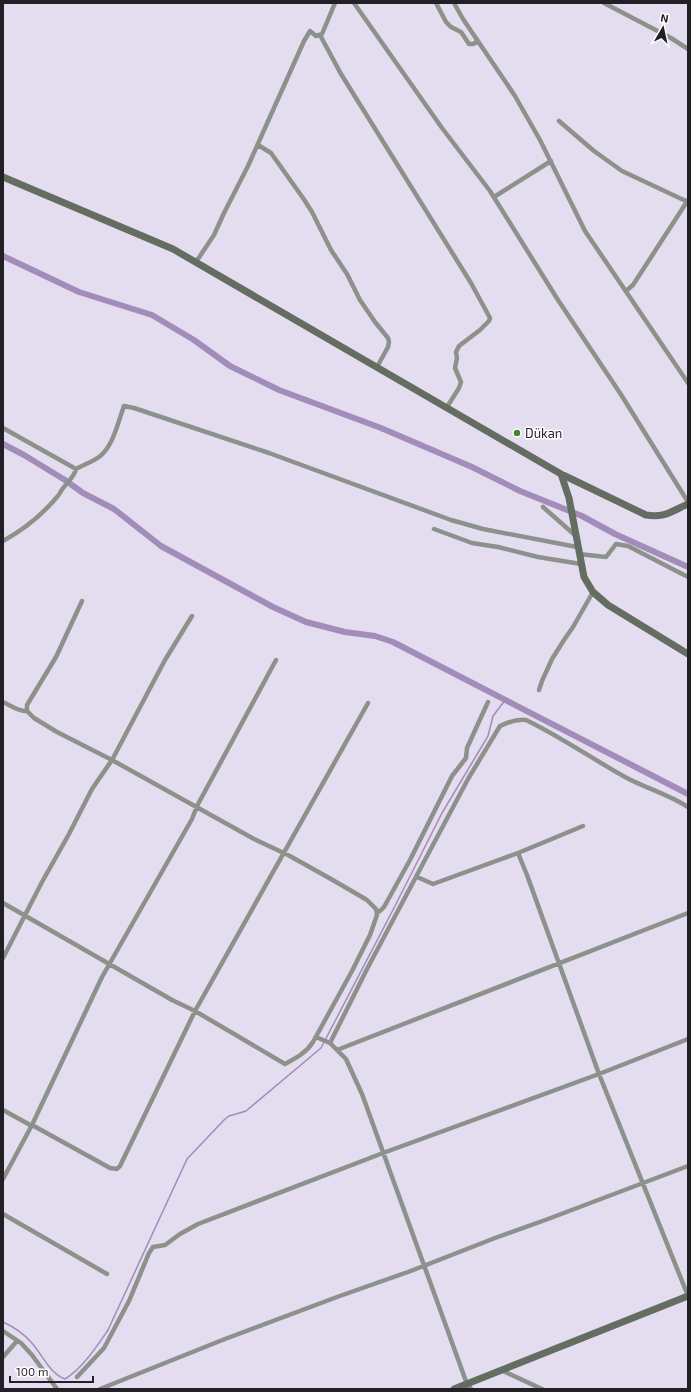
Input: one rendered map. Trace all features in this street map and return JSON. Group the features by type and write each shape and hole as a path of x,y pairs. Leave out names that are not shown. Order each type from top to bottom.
{"main road":[{"path":"3,176 173,249 561,474 646,515 656,517 662,516 688,503"},
{"path":"561,474 569,498 584,577 592,592 608,605 688,654"},
{"path":"454,1389 469,1386 501,1370 688,1296"}],"street":[{"path":"320,35 336,3"},
{"path":"354,3 434,116 494,197 558,300 620,393 688,503"},
{"path":"436,3 446,22 451,27 462,32 469,44 478,41"},
{"path":"454,3 463,19 515,96 540,140 586,231 688,383"},
{"path":"604,3 671,38 688,49"},
{"path":"196,262 214,235 258,145 304,41 310,31 316,36 320,35"},
{"path":"320,35 340,74 471,283 490,318 480,330 459,346 456,352 457,358 455,368 461,382 447,407"},
{"path":"559,121 594,151 622,171 687,201 633,285 626,291"},
{"path":"258,145 271,152 303,198 312,212 331,250 347,274 360,300 374,322 388,338 388,347 377,367"},
{"path":"494,197 551,161"},
{"path":"3,541 23,529 39,515 58,496 62,488 71,480 76,469 91,462 103,453 111,443 124,406 134,408 268,453 451,520 483,529 578,546"},
{"path":"3,428 76,469"},
{"path":"543,507 554,518 576,533"},
{"path":"434,530 472,543 498,547 538,558 581,564"},
{"path":"579,554 606,557 616,544 628,546 688,577"},
{"path":"539,690 552,659 573,628 592,592"},
{"path":"27,711 27,705 56,657 82,601"},
{"path":"3,958 92,789 112,760 165,660 192,616"},
{"path":"3,1179 32,1126 63,1057 74,1039 109,963 192,819 276,660"},
{"path":"3,702 25,712 27,711 42,724 112,760 367,900 376,908 377,915 370,934 318,1037 301,1056 285,1064 195,1011 172,1000 3,903"},
{"path":"376,912 380,911 384,907 410,860 452,776 466,758 467,748 488,702"},
{"path":"3,1110 108,1167 117,1169 120,1166 159,1089 195,1011 368,703"},
{"path":"330,1043 468,779 500,726 505,723 526,720 567,741 584,754 641,786 676,799 688,807"},
{"path":"416,877 429,884 433,884 518,853 583,826"},
{"path":"518,853 599,1074 688,1296"},
{"path":"337,1050 688,913"},
{"path":"318,1037 330,1043 346,1058 362,1094 469,1386"},
{"path":"77,1377 104,1348 129,1301 153,1247 165,1245 180,1234 198,1224 383,1153 599,1074 688,1039"},
{"path":"100,1389 285,1317 688,1166"},
{"path":"3,1214 107,1274"},
{"path":"3,1331 17,1341 32,1355 57,1389"},
{"path":"3,1357 17,1341"},
{"path":"501,1370 542,1389"}],"waterway":[{"path":"3,256 79,292 152,315 194,340 230,366 279,390 381,428 472,467 520,491 582,516 615,534 688,567"},
{"path":"3,444 65,480 83,493 114,509 161,546 273,607 306,622 345,632 375,636 393,642 688,794"},
{"path":"3,1322 15,1328 25,1336 55,1373 65,1379 89,1357 108,1330 187,1159 224,1120 229,1116 246,1111 321,1048 442,813 488,736 493,716 506,699"}],"place":[{"name":"Dükan","path":"517,433"}]}
